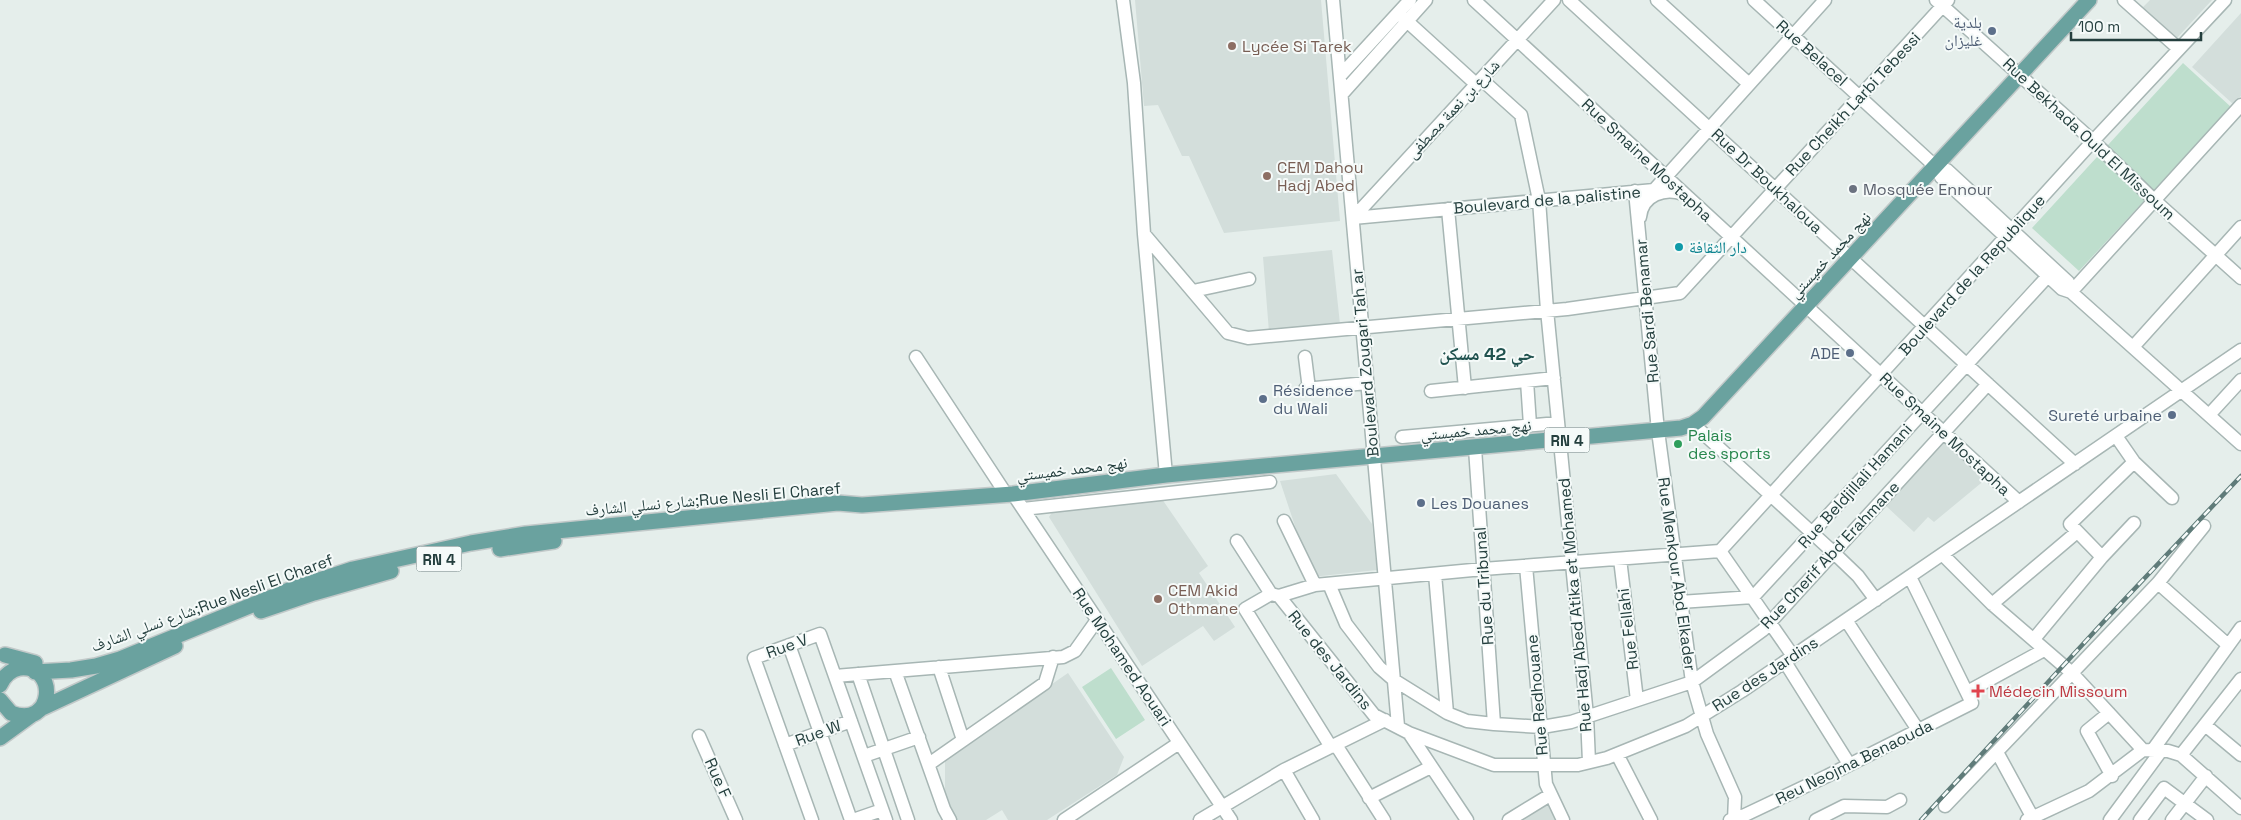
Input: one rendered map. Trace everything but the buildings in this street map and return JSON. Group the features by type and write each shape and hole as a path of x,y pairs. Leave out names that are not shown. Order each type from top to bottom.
{"main road":[{"name":"نهج محمد خميستي","path":"862,505 1010,494 1166,475 1658,432 1693,424 1704,417 2089,0"},
{"name":"شارع نسلي الشارف;Rue Nesli El Charef","path":"29,670 71,670 120,658 289,590 353,570 471,543 526,534 838,503 862,505"},
{"name":"شارع نسلي الشارف;Rue Nesli El Charef","path":"37,712 232,621 314,593 444,558 558,541 838,512 862,505"},
{"path":"2,653 37,664 71,670"},
{"path":"0,700 11,713 26,716 37,712 44,703 47,689 45,682 2,653"},
{"path":"0,685 8,673 29,670"},
{"name":"RN 4","path":"0,738 37,712"}],"street":[{"path":"1122,0 1134,83 1144,234 1166,475"},
{"name":"Boulevard Zougari Tah ar","path":"1333,0 1394,680 1403,729"},
{"path":"1342,94 1402,18 1410,0"},
{"path":"1340,76 1402,18 1426,0"},
{"name":"Rue Smaine Mostapha","path":"1474,0 2019,502"},
{"name":"شارع بن نعمة مصطفى","path":"1353,218 1554,0"},
{"name":"Rue Dr Boukhaloua","path":"1569,0 2075,464"},
{"path":"1657,0 1749,84"},
{"name":"Rue Belacel","path":"1754,0 1936,167 1941,177 2010,234"},
{"name":"Boulevard de la palistine","path":"1353,218 1654,190 1825,0"},
{"path":"2124,0 2139,5 2179,49"},
{"name":"Boulevard de la Republique","path":"1720,551 1926,328 2093,141 2225,0"},
{"name":"Rue Cheikh Larbi Tebessi","path":"1144,234 1228,333 1248,338 1547,310 1645,299 1680,293 1861,98 1942,2"},
{"name":"Rue Bekhada Ould El Missoum","path":"1942,2 2154,200 2241,278"},
{"name":"Rue Hadj Abed Atika et Mohamed","path":"1402,18 1521,114 1539,200 1547,310 1587,716 1589,762"},
{"path":"2071,292 2240,107"},
{"name":"Rue Sardi Benamar","path":"1635,191 1658,432"},
{"path":"1639,224 1640,213 1645,203 1653,195 1664,191 1686,194"},
{"path":"1448,209 1465,388"},
{"path":"2133,347 2241,227"},
{"path":"2010,234 2068,282 2071,292"},
{"path":"2010,234 2062,289 2071,292 2241,444"},
{"name":"Rue Beldjillali Hamani","path":"1753,597 1965,364 2048,276"},
{"path":"1193,291 1248,280"},
{"name":"Rue des Jardins","path":"1237,541 1275,595 1374,715 1403,729 1494,765 1578,765 1616,754 1686,726 1742,691 2241,350"},
{"name":"Rue Mohamed Aouari","path":"916,357 1023,510 1231,820"},
{"path":"1305,357 1307,389 1367,383"},
{"path":"1430,391 1554,378"},
{"path":"2209,415 2241,380"},
{"path":"1527,381 1530,426"},
{"name":"Rue Cherif Abd Erahmane","path":"1329,584 1346,624 1379,667 1394,680 1446,713 1467,721 1542,726 1587,716 1692,682 1762,630 1988,384"},
{"path":"1402,437 1558,423"},
{"path":"1693,424 1858,576 1876,600"},
{"name":"Rue Menkour Abd Elkader","path":"1658,432 1673,555 1692,682 1700,716 1735,797 1738,819"},
{"path":"2116,436 2134,462 2172,498"},
{"name":"Rue du Tribunal","path":"1475,448 1494,724"},
{"path":"2102,557 2070,524 2134,462"},
{"path":"1023,510 1270,482"},
{"path":"1284,521 1315,585"},
{"path":"2034,639 2102,557 2134,523"},
{"path":"1946,806 2158,583 2204,526"},
{"path":"1992,604 2077,532"},
{"path":"1384,820 1333,746 1246,609 1275,595 1315,585 1483,569 1720,551 1770,622 1849,764"},
{"path":"1943,555 1992,604 2072,673 2109,713 2152,751 2181,755 2241,808"},
{"name":"Rue Fellahi","path":"1620,559 1636,700"},
{"name":"Rue Redhouane","path":"1526,566 1542,726 1543,765 1546,784 1563,820"},
{"path":"1435,574 1446,713"},
{"path":"1910,577 1969,698"},
{"path":"2158,583 2228,645"},
{"path":"1680,602 1753,597"},
{"path":"789,645 852,820 884,815 835,676 1063,657 1075,651 1097,620"},
{"path":"1846,620 1918,730"},
{"path":"2110,820 2152,751 2241,628"},
{"name":"Rue V","path":"785,745 754,658 820,634 835,676"},
{"name":"Reu Neojma Benaouda","path":"1738,819 1918,730 2044,650"},
{"path":"929,764 1045,683 1053,657"},
{"path":"939,667 962,740"},
{"path":"895,671 944,810 950,820"},
{"path":"858,674 886,749 908,820"},
{"path":"2181,755 2241,679"},
{"path":"2109,713 2087,731 2112,776"},
{"path":"1200,820 1222,805 1284,770 1385,720"},
{"name":"Rue W","path":"785,745 851,721"},
{"path":"2205,726 2241,755"},
{"path":"1403,729 1431,767 1464,819"},
{"name":"Rue F","path":"699,736 733,819"},
{"path":"864,756 919,737"},
{"path":"1067,819 1179,743"},
{"path":"785,745 812,820"},
{"path":"1997,752 2031,819 2089,791 2152,751"},
{"path":"1616,754 1650,820"},
{"path":"1369,798 1431,767"},
{"path":"1284,770 1313,820"},
{"path":"2172,820 2206,776"},
{"path":"2140,820 2164,788 2207,820"},
{"path":"1509,820 1550,795"},
{"path":"1816,820 1844,806 1887,807 1900,800"}],"shaded area":[{"path":"1135,0 1321,0 1340,221 1224,233 1189,156 1182,156 1158,105 1144,106"},
{"path":"2150,0 2212,0 2177,38 2143,7"},
{"path":"2241,13 2241,96 2233,104 2192,67"},
{"path":"1332,250 1340,324 1269,332 1263,257"},
{"path":"1944,441 1986,479 1934,522 1928,517 1914,532 1885,505"},
{"path":"1336,474 1372,524 1377,570 1312,577 1280,481"},
{"name":"CEM Akid Othmane","path":"1162,499 1208,566 1199,573 1235,627 1214,641 1203,626 1142,666 1049,517 1053,511"},
{"path":"1068,673 1124,757 1117,775 1047,820 1008,820 1002,810 986,820 955,820 948,808 945,793 945,758"},
{"path":"1549,803 1558,820 1520,820"}],"green space":[{"path":"2183,63 2231,107 2079,271 2032,228"},
{"path":"1111,668 1145,720 1116,739 1082,687"}],"railway":[{"path":"1921,820 2241,476"}],"place":[{"name":"بلدية غليزان","path":"1992,31"},
{"name":"Lycée Si Tarek","path":"1232,46"},
{"name":"CEM Dahou Hadj Abed","path":"1267,176"},
{"name":"Mosquée Ennour","path":"1853,189"},
{"name":"دار الثقافة","path":"1679,247"},
{"name":"ADE","path":"1850,353"},
{"name":"Résidence du Wali","path":"1263,399"},
{"name":"Sureté urbaine","path":"2172,415"},
{"name":"Palais des sports","path":"1678,444"},
{"name":"Les Douanes","path":"1421,503"},
{"name":"CEM Akid Othmane","path":"1158,599"},
{"name":"Médecin Missoum","path":"1978,691"}],"district":[{"name":"حي 42 مسكن","path":"1487,353"}]}
